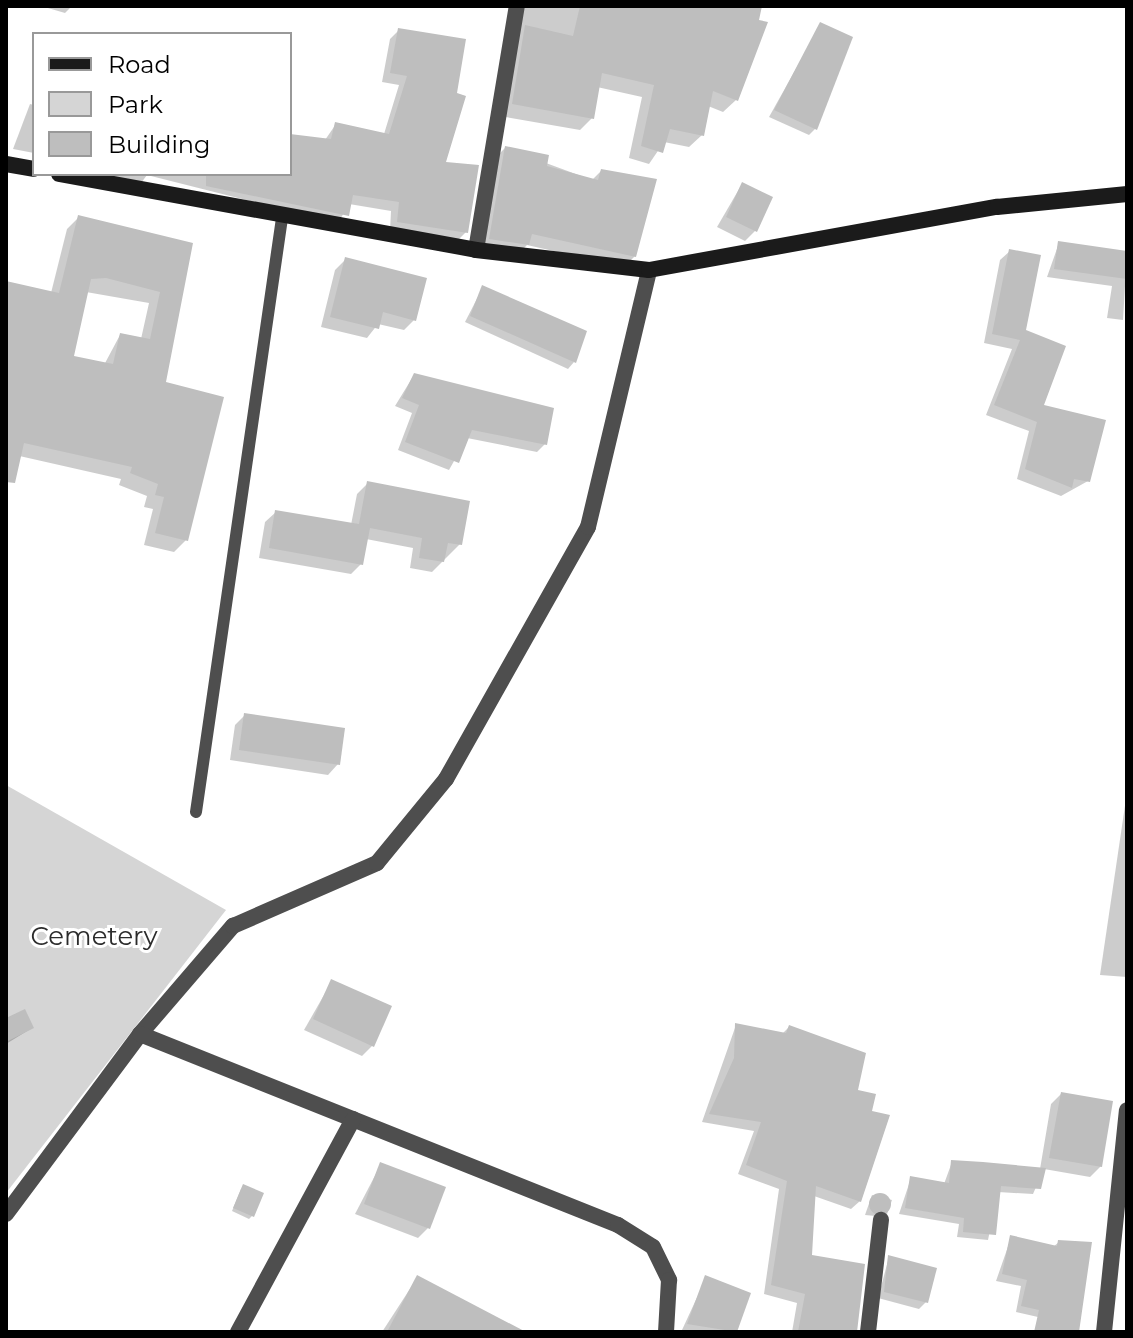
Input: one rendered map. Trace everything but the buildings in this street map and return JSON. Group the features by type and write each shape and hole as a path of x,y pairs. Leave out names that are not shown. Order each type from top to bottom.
{"street":[{"path":"476,250 517,6"},
{"path":"6,164 32,169"},
{"path":"69,176 282,218 476,250 649,270 997,207 1127,194"},
{"path":"6,1214 140,1034 233,926 377,863 446,779 588,527 649,270"},
{"path":"140,1034 618,1225 653,1247 669,1280 666,1332"},
{"path":"1104,1332 1127,1110"},
{"path":"238,1332 353,1119"},
{"path":"868,1332 881,1220"}],"lane":[{"path":"196,812 282,218"}],"green space":[{"name":"Cemetery","path":"6,785 226,910 6,1193"}]}
